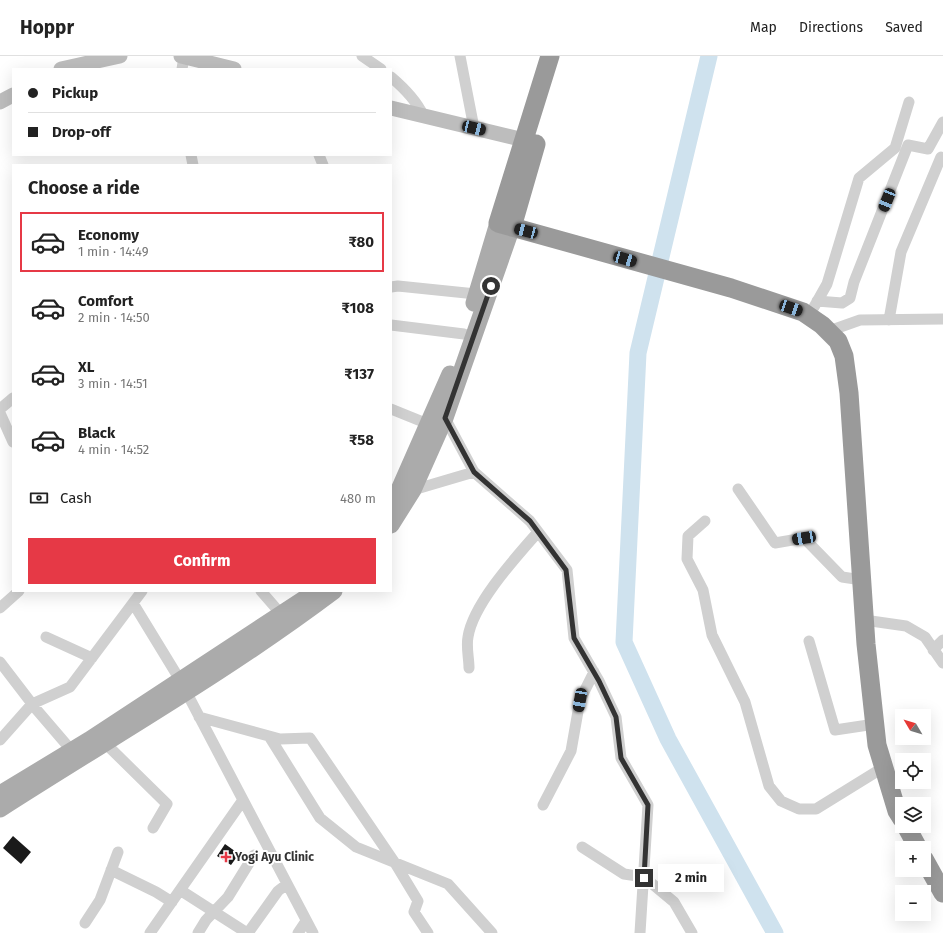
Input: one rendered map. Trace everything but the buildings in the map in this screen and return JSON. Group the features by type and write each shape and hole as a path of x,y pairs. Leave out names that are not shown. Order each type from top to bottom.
{"highway":[{"path":"505,225 524,140 550,56"},
{"path":"505,225 562,56"},
{"path":"505,225 731,288 803,312 813,309 838,341 844,356 849,393 864,620 877,745 895,804"},
{"path":"931,872 943,893"}],"main road":[{"path":"393,498 457,359 478,288 505,225"},
{"path":"392,523 413,490 445,418 505,225"},
{"path":"0,809 106,744 281,614 314,592"},
{"path":"0,794 298,618 333,592"}],"street":[{"path":"66,68 120,56"},
{"path":"362,56 380,68"},
{"path":"460,56 474,128"},
{"path":"182,61 227,68"},
{"path":"392,78 403,87 418,105 423,116"},
{"path":"0,102 12,95"},
{"path":"813,309 827,284 859,178 895,148 909,102"},
{"path":"392,108 524,140"},
{"path":"813,309 842,303 850,298 854,282 908,145 928,149 943,122"},
{"path":"889,320 900,252 941,157"},
{"path":"392,287 478,288"},
{"path":"829,331 860,320 943,319"},
{"path":"392,325 464,334"},
{"path":"0,409 12,399"},
{"path":"392,410 428,424"},
{"path":"0,413 12,440"},
{"path":"445,418 474,472 530,521 566,570 574,638 594,672 616,717 621,758 648,805 640,933"},
{"path":"413,490 474,472"},
{"path":"738,489 775,543 804,538 842,577 862,580"},
{"path":"705,521 688,536 687,559 703,590 712,635 745,702 769,786 781,801 799,809 816,809 884,767"},
{"path":"469,668 467,638 471,623 500,577 538,532"},
{"path":"0,608 18,592"},
{"path":"0,740 32,704 70,687 141,592"},
{"path":"262,592 281,614"},
{"path":"133,603 183,686 313,933"},
{"path":"864,620 906,626 925,637 943,663"},
{"path":"46,637 92,658"},
{"path":"934,650 943,640"},
{"path":"810,641 834,730 875,724"},
{"path":"0,662 32,704 72,751"},
{"path":"543,805 571,750 580,700 594,672"},
{"path":"199,717 280,739 310,738 395,863 418,901 414,912 428,933"},
{"path":"269,736 320,818 356,847 448,884 492,933"},
{"path":"106,744 167,804 153,828"},
{"path":"150,933 243,800"},
{"path":"582,847 624,874 644,878 674,902 692,933"},
{"path":"85,923 100,900 118,852"},
{"path":"198,933 228,897 254,855"},
{"path":"111,870 156,892 172,902"},
{"path":"180,890 248,933 278,891 287,884"},
{"path":"298,933 306,920"}],"waterway":[{"path":"709,56 638,353 624,642 668,739 775,933"}],"place":[{"name":"Yogi Ayu Clinic","path":"226,857"}],"route":[{"path":"491,286 445,418 474,472 530,521 566,570 574,638 599,681 616,717 621,758 648,805 644,878"}]}
